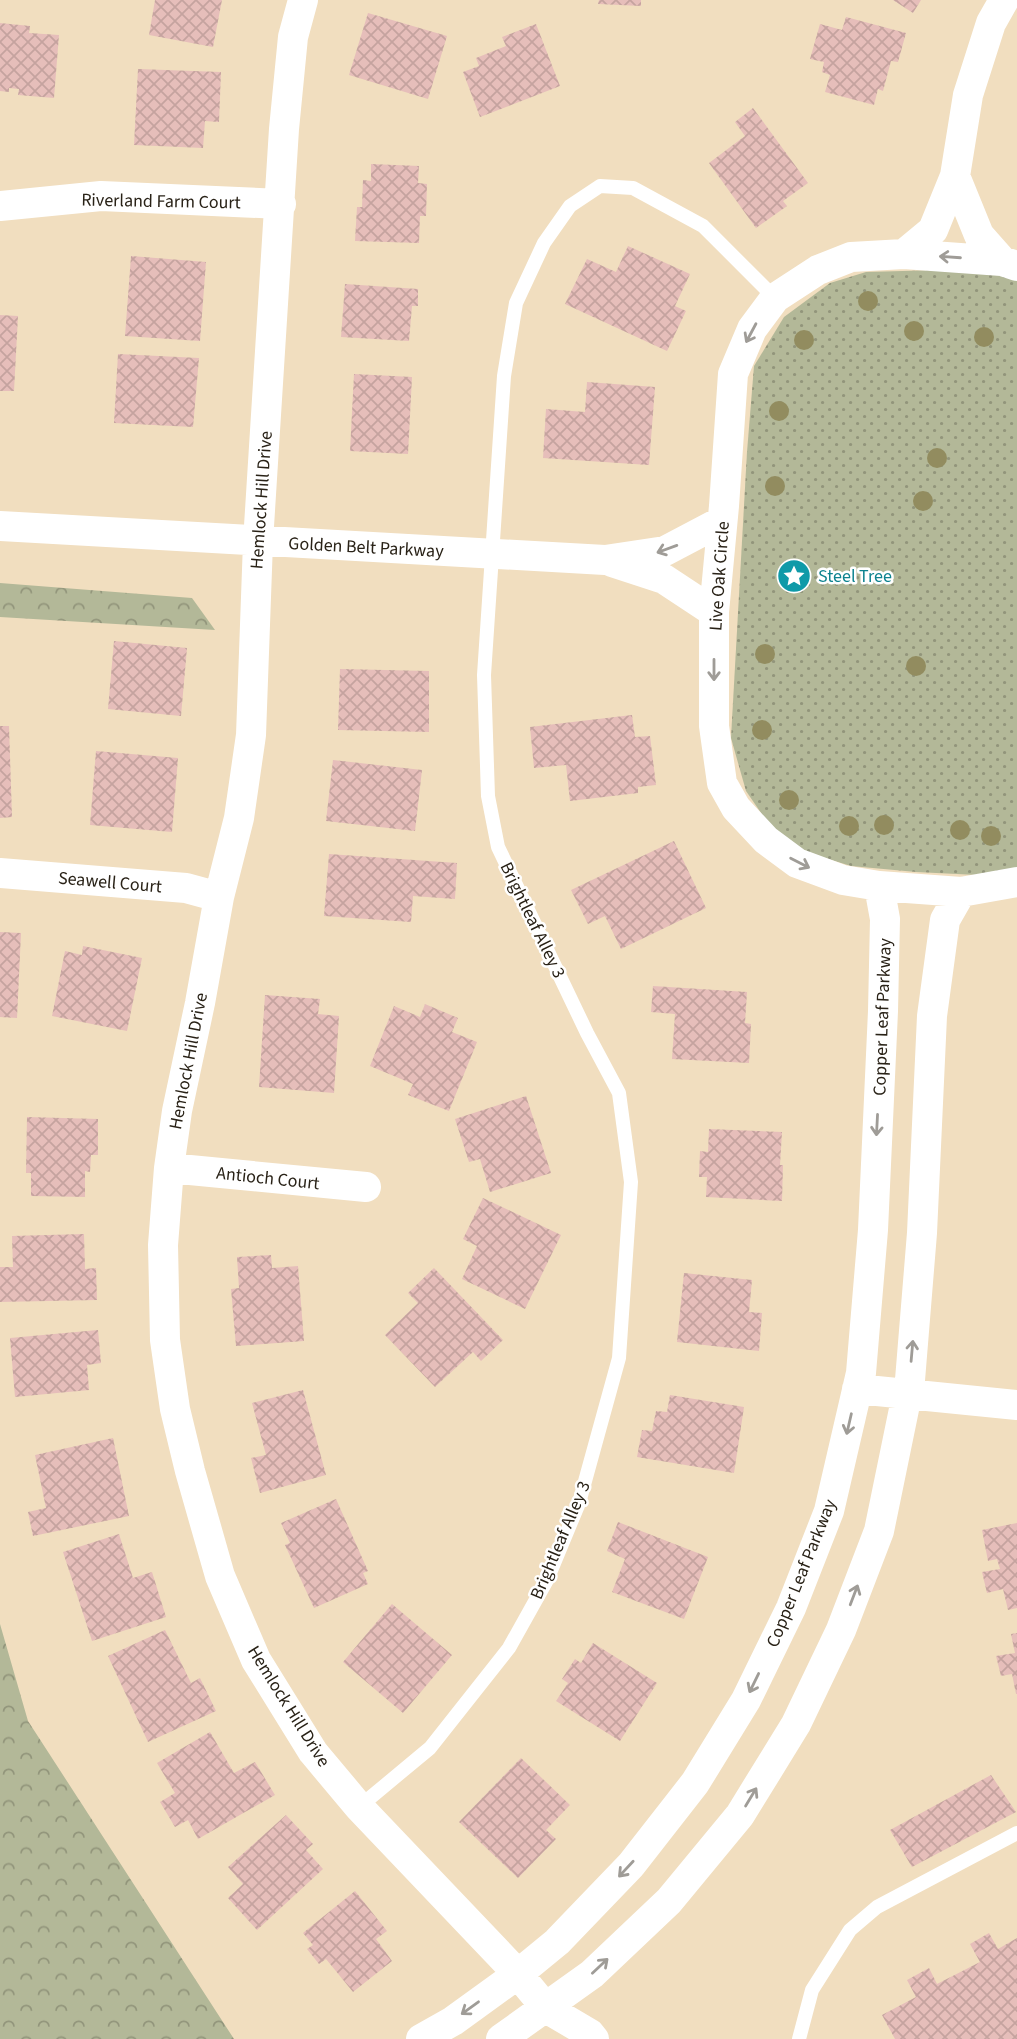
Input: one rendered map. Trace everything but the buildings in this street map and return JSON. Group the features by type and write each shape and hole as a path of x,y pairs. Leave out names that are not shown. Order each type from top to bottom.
{"street":[{"name":"Hemlock Hill Drive","path":"303,0 293,37 284,129 258,542 250,735 239,818 219,897 177,1111 163,1245 165,1340 175,1409 190,1471 220,1576 256,1660 313,1752 359,1807 518,1974 546,2008"},
{"path":"904,254 933,230 955,176 968,96 991,23 1004,0"},
{"path":"955,176 979,235 1010,263"},
{"name":"Riverland Farm Court","path":"0,206 102,196 281,204"},
{"name":"Live Oak Circle","path":"1010,263 904,254 851,257 818,270 775,298 752,329 733,374 714,612 714,726 722,783 736,808 766,840 797,863 843,880 879,886 961,892 1017,882"},
{"name":"Golden Belt Parkway","path":"0,526 605,560 665,551 722,521"},
{"name":"Golden Belt Parkway","path":"605,560 664,579 714,612"},
{"name":"Seawell Court","path":"0,873 186,888 219,897"},
{"name":"Copper Leaf Parkway","path":"421,2039 453,2021 518,1974 557,1941 631,1865 695,1783 746,1700 791,1608 829,1510 861,1373 873,1230 883,1011 885,919 879,886"},
{"path":"501,2039 592,1974 669,1901 740,1815 796,1724 841,1630 879,1531 907,1395 922,1233 933,1016 945,920 961,892"},
{"name":"Antioch Court","path":"169,1168 366,1187"},
{"path":"857,1388 1017,1405"},
{"path":"546,2008 555,2039"},
{"path":"546,2008 594,2039"}],"lane":[{"name":"Brightleaf Alley 3","path":"359,1807 430,1748 509,1648 547,1580 579,1503 620,1358 631,1182 620,1093 587,1033 498,848 488,796 484,675 504,376 516,303 544,243 570,205 600,186 633,188 703,226 775,298"},
{"path":"799,2039 812,1990 850,1930 877,1907 1017,1833"}],"green space":[{"path":"939,270 1017,277 1017,868 977,875 851,866 805,852 770,826 746,791 731,738 754,366 784,317 830,283 866,272"},
{"path":"0,583 192,598 215,630 0,617"},
{"path":"0,1624 28,1721 234,2039 0,2039"}],"place":[{"name":"Steel Tree","path":"794,576"}]}
